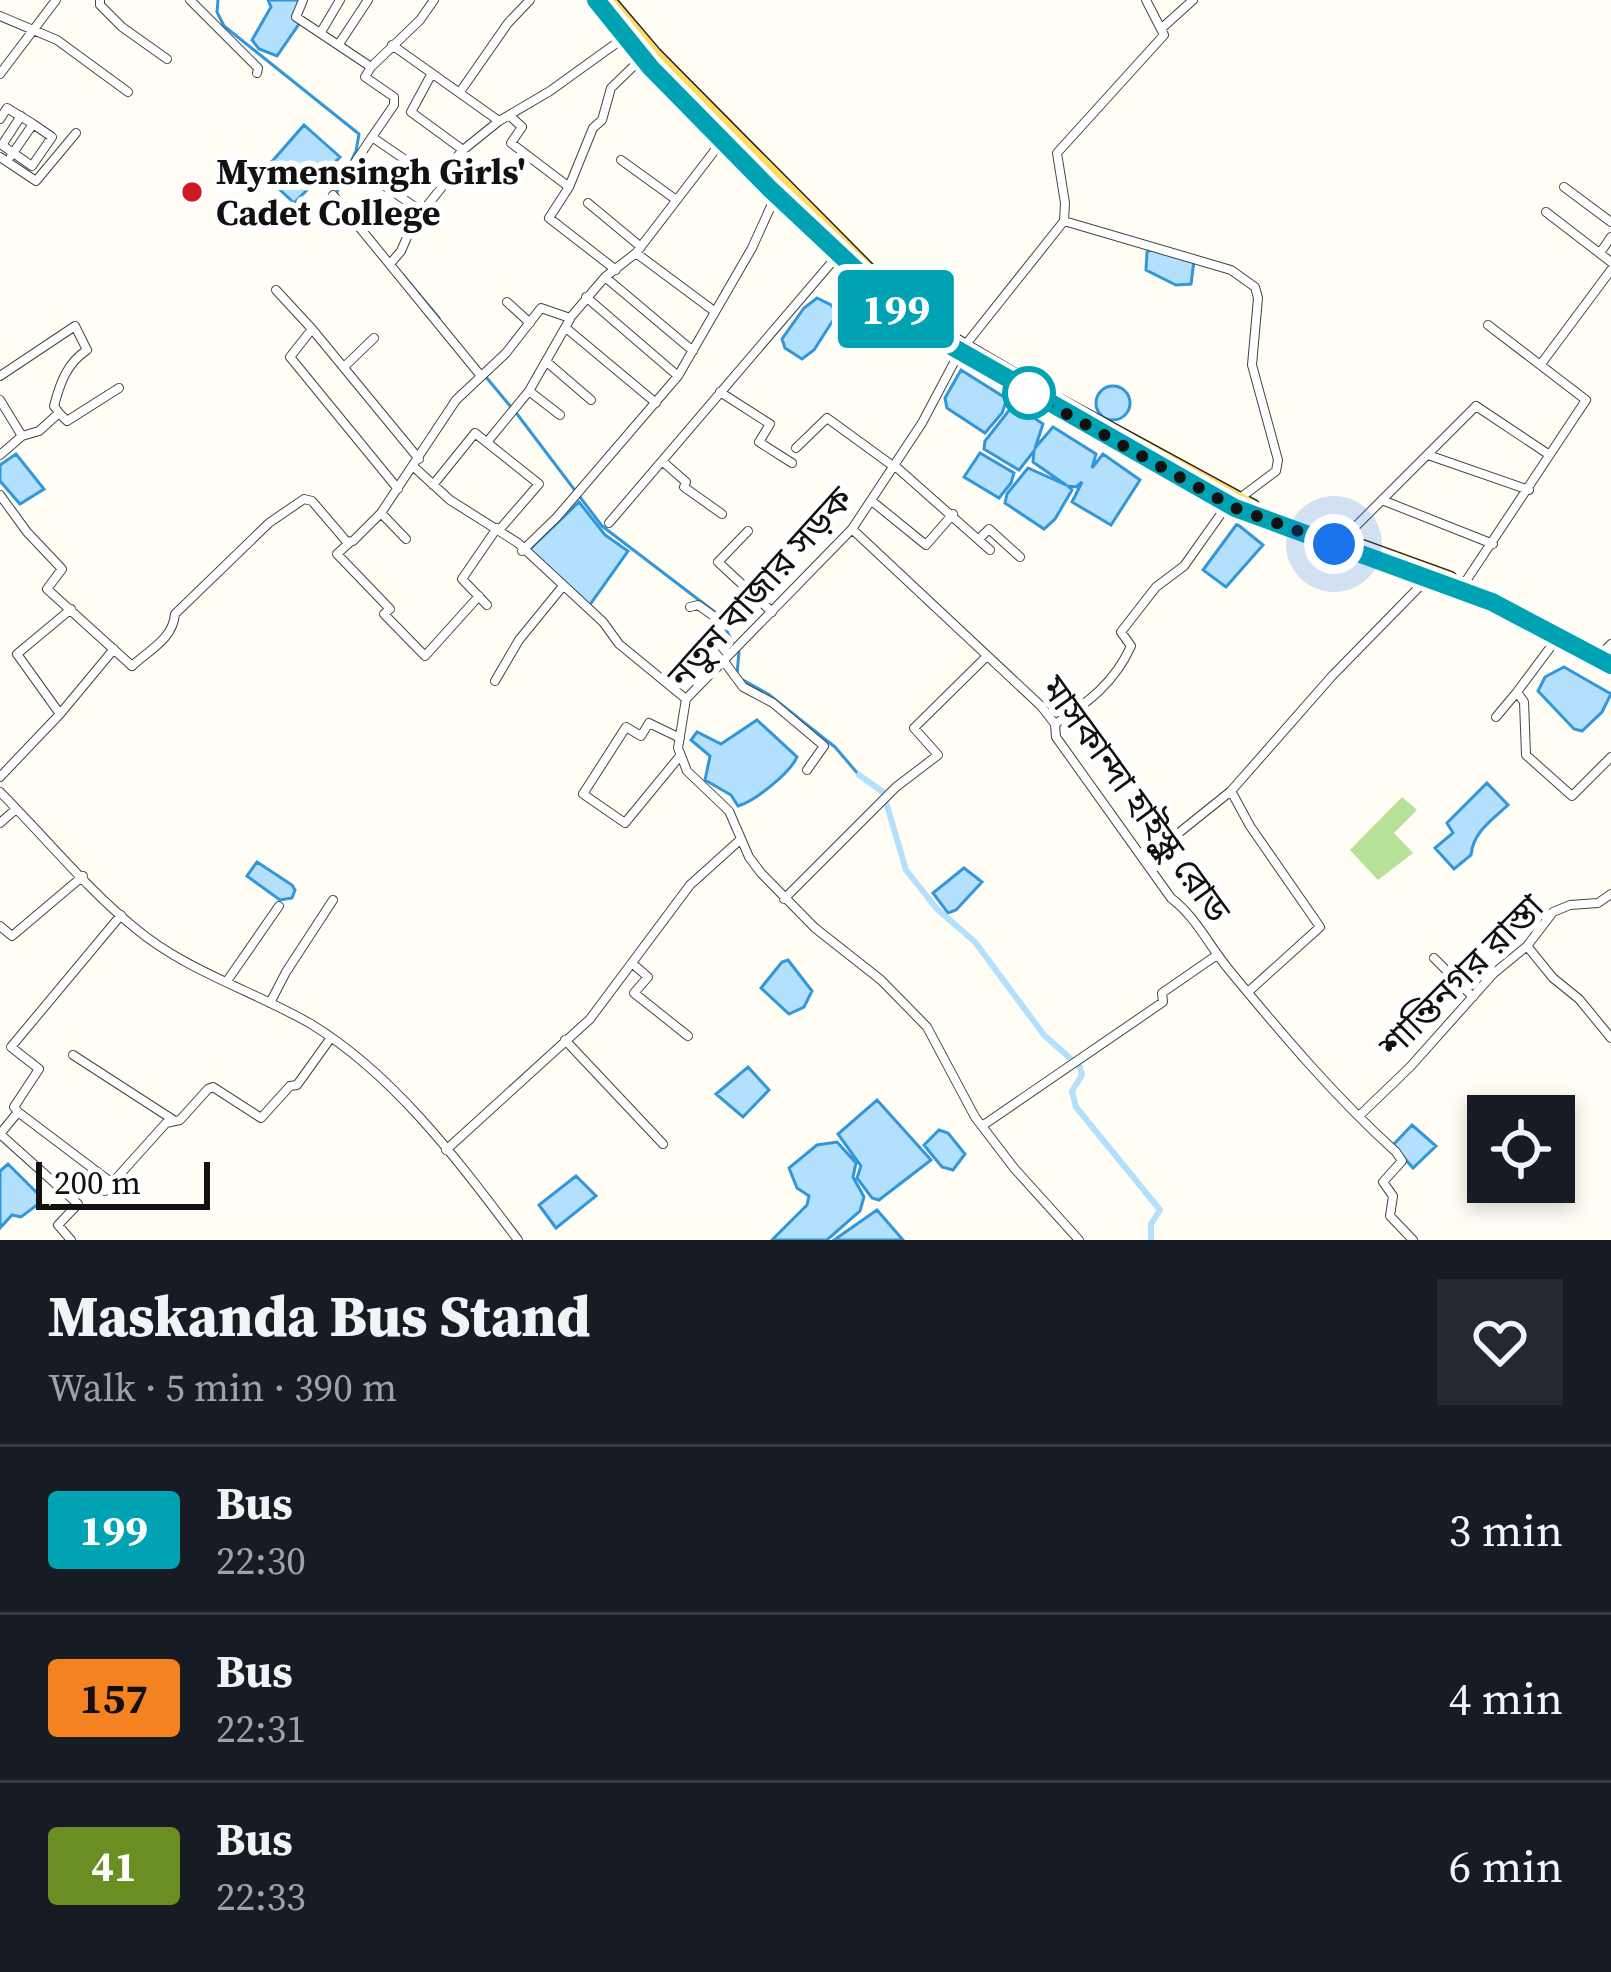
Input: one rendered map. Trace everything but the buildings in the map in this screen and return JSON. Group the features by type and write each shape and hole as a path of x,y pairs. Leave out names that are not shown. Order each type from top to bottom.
{"main road":[{"path":"596,0 642,58 776,195 916,326 1233,502 1492,602 1609,654"},
{"path":"610,0 655,54 896,297 962,349"},
{"path":"1233,502 1464,584 1609,654"}],"street":[{"path":"0,74 56,0"},
{"path":"100,0 122,27 167,59"},
{"path":"190,0 258,68 257,73"},
{"path":"303,0 296,17 371,68"},
{"path":"321,32 340,0"},
{"path":"339,44 368,0"},
{"path":"372,137 442,187 422,212 354,164 372,137 394,105 394,97 364,77 434,0"},
{"path":"460,92 530,0"},
{"path":"1055,724 1085,706 1123,665 1131,646 1121,632 1156,586 1184,566 1233,502 1276,471 1278,460 1252,365 1255,287 1231,271 1064,220 1057,153 1164,35 1146,0"},
{"path":"1162,28 1193,0"},
{"path":"0,16 33,28 83,57 128,92"},
{"path":"436,181 463,150 499,121 625,38"},
{"path":"392,45 499,121"},
{"path":"616,270 549,218 569,187 593,128 602,120 610,88 642,58"},
{"path":"431,75 411,112 463,150"},
{"path":"0,119 8,108 52,137 32,166 7,157"},
{"path":"509,115 522,128 511,143 569,187"},
{"path":"21,116 2,144 7,157 36,181 76,133"},
{"path":"7,157 33,124"},
{"path":"488,441 529,391 586,297 639,250 723,140"},
{"path":"621,160 675,199"},
{"path":"1564,187 1611,221"},
{"path":"333,195 481,376"},
{"path":"522,551 557,518 678,376 752,248 776,195"},
{"path":"588,203 714,311"},
{"path":"390,264 419,210"},
{"path":"1541,364 1611,266 1546,212"},
{"name":"নতুন বাজার সড়ক","path":"681,755 686,699 852,530 943,388 962,349 1064,220"},
{"path":"1600,253 1611,237"},
{"path":"608,523 838,255"},
{"path":"605,277 693,351"},
{"path":"276,290 344,367 433,485 498,529 603,622 619,644 686,699"},
{"path":"586,297 678,376"},
{"path":"507,302 530,323"},
{"path":"479,596 425,656 385,614 390,609 338,554 381,513 456,400 543,307 568,323 656,403"},
{"path":"1464,584 1586,400 1488,325"},
{"path":"0,376 75,326 87,350 73,360 60,384 54,406 58,413 67,421 119,388"},
{"path":"312,329 290,357 398,489"},
{"path":"344,367 374,338"},
{"path":"548,362 591,400"},
{"path":"529,391 560,415"},
{"path":"720,392 770,424 759,442 793,464"},
{"path":"0,400 22,436"},
{"path":"1350,532 1476,406 1548,454"},
{"path":"0,455 58,413"},
{"path":"796,448 827,418 894,465 990,550"},
{"path":"433,485 476,433 539,484 462,579 487,605"},
{"path":"1428,454 1529,490"},
{"path":"662,460 686,482 684,487 722,514"},
{"path":"0,495 62,569 46,589 134,665 170,633 176,614 268,523 304,500 312,501 350,542"},
{"path":"1382,500 1493,544"},
{"path":"873,502 926,545 953,514"},
{"path":"381,513 406,539"},
{"name":"মাসকান্দা হাইস্কুল রোড","path":"852,530 1055,724 1056,737 1171,898 1190,913 1216,955 1402,1161 1383,1182 1393,1196 1390,1216 1413,1240"},
{"path":"979,538 989,530 1020,556"},
{"path":"748,531 718,562 772,612"},
{"path":"1145,860 1232,791 1332,676 1426,579"},
{"path":"495,681 519,640 563,586"},
{"path":"690,607 698,605 718,620 693,646"},
{"path":"60,714 17,654 71,609"},
{"path":"708,631 743,687 773,703 824,746 807,770"},
{"path":"1496,717 1559,635"},
{"path":"0,777 114,649"},
{"path":"784,899 896,788 938,755 914,728 987,656"},
{"path":"1517,692 1524,702 1526,755 1566,794 1571,796 1611,757"},
{"path":"680,738 649,723 641,736 626,727 583,794 625,823 681,755"},
{"path":"681,755 686,771 729,811 748,857 784,899 881,980 927,1027 982,1126 1079,1240"},
{"path":"1232,791 1250,826 1320,927 1248,992"},
{"path":"0,792 121,915 161,947 330,1039 393,1090 518,1240"},
{"path":"0,823 16,809"},
{"path":"446,1150 590,1018 690,885 741,839"},
{"path":"0,926 12,936 83,877"},
{"name":"শান্তিনগর রাস্তা","path":"1359,1116 1526,946 1553,912 1598,903 1611,894"},
{"path":"270,1003 333,900"},
{"path":"227,981 279,906"},
{"path":"121,915 11,1047 39,1069 14,1107 108,1187 210,1088 262,1118 290,1086 297,1085 330,1039"},
{"path":"1526,946 1611,1038"},
{"path":"982,1126 1163,1002 1162,993 1216,955"},
{"path":"1434,958 1473,997"},
{"path":"633,964 648,977 634,993 688,1036"},
{"path":"566,1040 663,1144"},
{"path":"73,1055 172,1120"},
{"path":"18,1112 0,1134 78,1204 58,1225 71,1240"}],"green space":[{"path":"1402,797 1417,810 1394,833 1413,853 1378,880 1350,850"}],"water":[{"path":"268,0 300,0 299,24 277,56 259,49 252,40 271,7"},
{"path":"304,125 340,157 294,203 262,173"},
{"path":"1151,250 1194,261 1191,284 1176,285 1146,270"},
{"path":"817,298 837,314 814,350 802,359 785,348 782,339"},
{"path":"961,370 1007,399 985,433 947,408 945,398"},
{"path":"1113,386 1125,391 1130,403 1125,415 1113,420 1101,415 1096,403 1101,391"},
{"path":"1014,404 1043,424 1035,448 1053,427 1096,454 1092,468 1103,454 1140,480 1111,525 1072,502 1082,482 1068,486 1072,490 1044,529 1005,503 1028,468 1066,485 1033,462 1034,451 1019,470 984,449 985,441"},
{"path":"980,453 1014,473 999,498 964,477"},
{"path":"16,454 44,489 20,504 0,481 0,465"},
{"path":"579,502 605,535 628,551 589,606 528,551"},
{"path":"1237,524 1263,545 1226,587 1203,570"},
{"path":"1564,667 1611,694 1602,712 1582,731 1574,729 1538,691 1545,677"},
{"path":"757,720 797,757 771,786 738,806 731,795 705,780 710,756 691,740 697,732 721,744"},
{"path":"1487,783 1508,805 1484,827 1471,855 1454,869 1435,848 1453,833 1447,823"},
{"path":"257,862 292,885 292,898 280,900 247,876"},
{"path":"964,868 982,882 948,913 933,893"},
{"path":"788,960 812,991 804,1007 789,1014 761,988"},
{"path":"748,1067 769,1090 743,1117 716,1094"},
{"path":"877,1100 931,1160 879,1200 857,1178 861,1166 838,1134"},
{"path":"1412,1125 1436,1146 1413,1168 1393,1145"},
{"path":"939,1130 948,1133 965,1154 953,1170 942,1167 924,1145"},
{"path":"837,1142 856,1163 853,1177 864,1197 860,1211 827,1240 772,1240 807,1205 809,1196 797,1188 789,1168 817,1145"},
{"path":"8,1164 40,1196 37,1205 21,1217 12,1215 0,1228 0,1171"},
{"path":"576,1176 596,1196 556,1228 539,1205"},
{"path":"877,1210 903,1240 834,1240"}],"waterway":[{"path":"218,0 217,12 224,26 359,134 336,194"},
{"path":"403,275 439,318"},
{"path":"486,377 511,407"},
{"path":"517,414 602,526 716,613"},
{"path":"722,621 733,644"},
{"path":"737,674 739,652"},
{"path":"743,680 835,747 859,775"},
{"path":"859,775 883,792 906,870 937,909 975,942 1044,1035 1080,1067 1082,1075 1072,1091 1076,1107 1160,1210 1151,1224 1151,1240"}],"bus line":[{"name":"199","path":"596,0 651,68 769,188 916,326 1235,508 1492,602 1611,665"}],"place":[{"name":"Mymensingh Girls' Cadet College","path":"192,192"}],"route":[{"path":"1029,393 1235,508 1334,544"}]}
